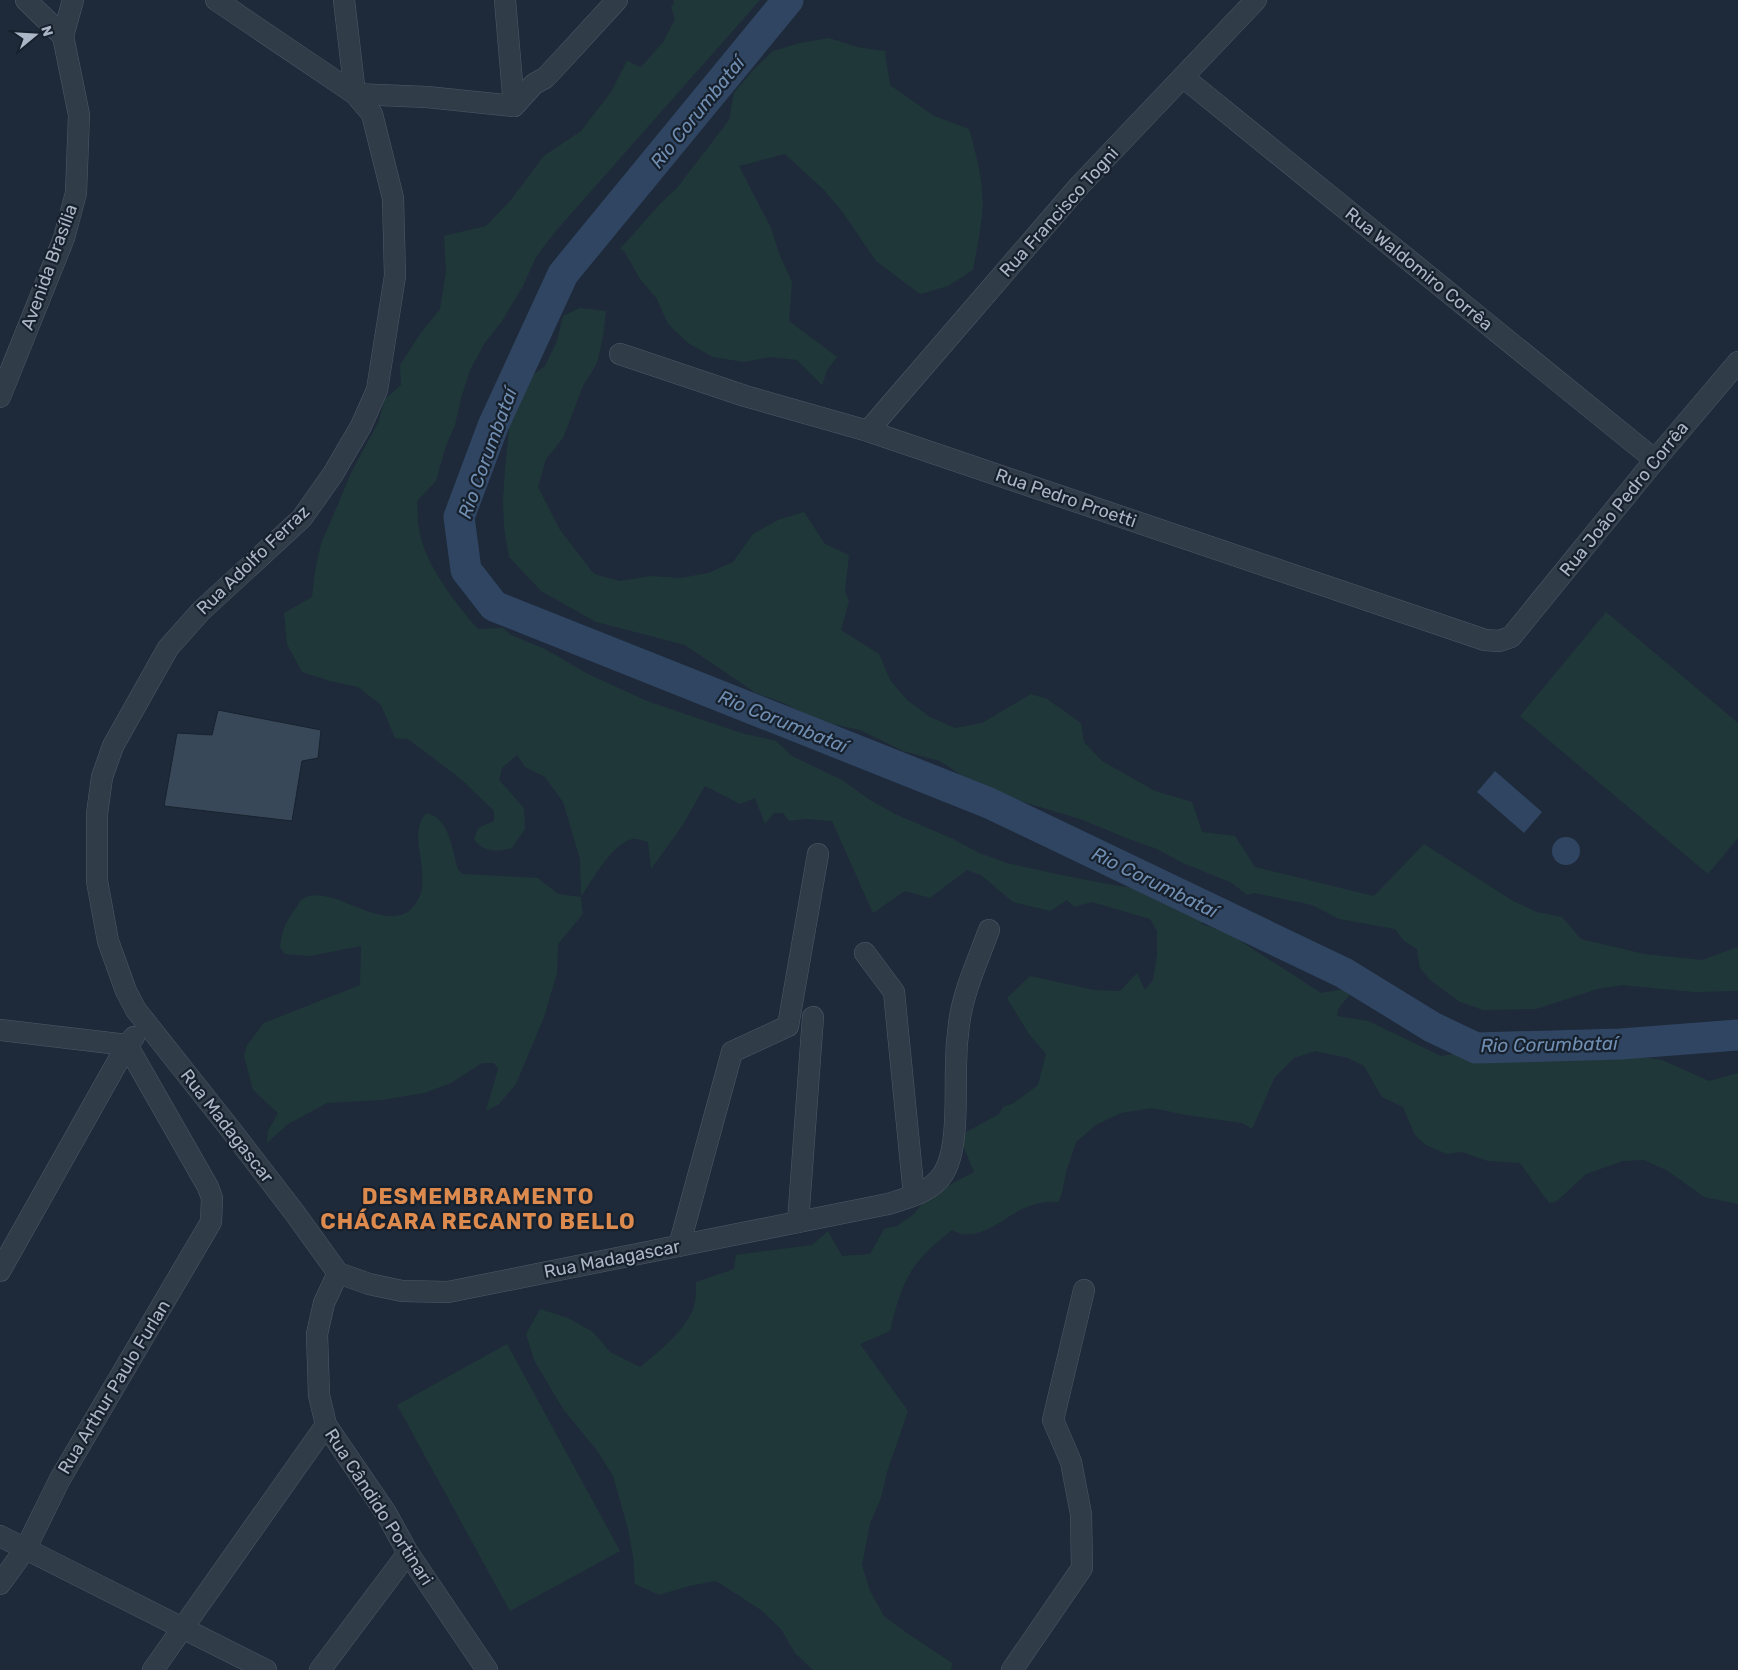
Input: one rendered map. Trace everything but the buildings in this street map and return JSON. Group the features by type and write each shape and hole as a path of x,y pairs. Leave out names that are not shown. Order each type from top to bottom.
{"street":[{"path":"26,0 64,36 73,0"},
{"name":"Rua Adolfo Ferraz","path":"146,1023 136,1010 126,991 108,941 97,881 97,814 102,777 113,746 168,648 201,611 302,518 333,474 361,426 377,390 395,276 393,198 372,114 355,94 216,0"},
{"path":"344,0 355,94 427,97 514,106"},
{"path":"505,0 514,106"},
{"path":"514,106 534,84 545,78 617,0"},
{"name":"Rua Francisco Togni","path":"868,431 1080,186 1256,0"},
{"name":"Avenida Brasília","path":"0,397 64,238 76,193 79,115 64,36"},
{"name":"Rua Waldomiro Corrêa","path":"1183,77 1655,460"},
{"name":"Rua Pedro Proetti","path":"620,354 745,396 868,431 1485,640 1499,641 1511,636"},
{"name":"Rua João Pedro Corrêa","path":"1511,636 1655,460 1737,364"},
{"path":"679,1246 732,1052 788,1026 818,854"},
{"name":"Rua Madagascar","path":"146,1023 231,1130 338,1273 369,1284 402,1291 448,1292 888,1204 914,1196 931,1186 942,1176 947,1168 954,1137 959,1022 969,983 989,930"},
{"path":"865,953 894,992 914,1196"},
{"path":"798,1222 813,1017"},
{"path":"0,1271 128,1045 146,1023"},
{"path":"0,1030 128,1045"},
{"name":"Rua Arthur Paulo Furlan","path":"0,1584 26,1548 60,1479 212,1222 212,1198 208,1187 128,1045"},
{"name":"Rua Cândido Portinari","path":"338,1273 324,1303 317,1334 319,1395 326,1425 386,1513 408,1553 486,1670"},
{"path":"1012,1670 1082,1568 1081,1514 1071,1462 1053,1420 1084,1290"},
{"path":"153,1670 326,1425"},
{"path":"0,1536 266,1670"},
{"path":"320,1670 408,1553"}],"green space":[{"path":"673,0 760,0 554,233 536,257 523,286 502,321 484,344 470,370 455,425 445,449 436,481 417,501 419,529 427,555 442,582 469,619 478,629 503,628 511,635 545,649 588,674 647,701 741,733 776,741 792,756 842,780 870,800 895,814 953,839 979,853 1007,863 1061,875 1144,889 1170,902 1208,915 1201,924 1228,933 1321,993 1351,988 1352,992 1338,1009 1337,1016 1368,1021 1441,1056 1461,1053 1513,1060 1565,1051 1609,1052 1662,1060 1709,1081 1738,1073 1738,1204 1704,1197 1668,1171 1644,1160 1623,1161 1586,1174 1557,1201 1549,1203 1520,1163 1488,1161 1462,1152 1447,1154 1426,1145 1415,1135 1403,1107 1382,1097 1364,1066 1348,1058 1315,1051 1294,1058 1275,1077 1252,1129 1242,1123 1152,1108 1121,1113 1096,1125 1076,1142 1058,1202 1042,1203 1027,1207 981,1232 962,1234 952,1230 926,1252 911,1272 898,1301 890,1331 860,1344 908,1411 887,1472 881,1498 870,1523 862,1565 870,1591 884,1616 952,1663 951,1670 813,1670 795,1653 781,1629 761,1610 716,1581 689,1586 659,1595 635,1584 633,1556 628,1529 613,1476 598,1452 563,1409 534,1360 526,1334 540,1309 568,1318 593,1332 610,1352 640,1367 670,1341 683,1326 695,1304 696,1282 734,1269 736,1255 812,1245 828,1231 842,1256 870,1254 884,1229 897,1226 914,1214 927,1197 974,1172 959,1136 999,1114 1003,1107 1014,1103 1038,1085 1046,1054 1029,1034 1007,998 1030,976 1094,990 1120,991 1137,973 1145,990 1153,980 1157,954 1157,931 1150,919 1092,902 1074,907 1067,900 1050,911 1013,902 981,875 967,870 930,898 905,891 873,913 832,821 806,819 789,821 783,813 774,813 765,824 755,798 740,804 705,786 682,826 651,869 648,842 632,839 625,842 610,855 581,897 580,859 563,802 545,777 525,767 517,755 502,768 499,780 524,808 525,829 512,848 496,851 482,847 474,839 478,828 494,821 494,811 462,780 408,739 395,738 381,705 358,687 302,672 287,644 284,613 312,597 321,544 352,471 378,423 385,399 401,385 400,365 420,334 440,309 446,272 444,236 486,226 510,201 544,156 581,131 611,92 627,61 641,67 664,41 675,19 671,7 674,3"},
{"path":"829,38 857,47 885,51 890,85 934,116 969,129 980,172 983,205 973,270 948,286 920,294 876,261 844,214 824,190 785,154 739,166 771,228 780,256 792,282 789,321 837,357 827,370 822,385 797,360 771,357 744,362 713,357 688,343 668,324 657,299 640,279 624,251 620,249 659,205 677,188 729,120 734,93 753,70 773,51 800,43"},
{"path":"580,308 606,311 597,363 583,386 563,438 546,459 538,487 560,530 594,574 620,581 651,576 681,578 708,573 733,562 753,534 778,520 804,512 825,544 849,555 845,592 849,601 841,630 879,654 890,680 907,700 930,717 955,728 982,723 1031,694 1047,699 1081,723 1084,742 1102,761 1155,791 1192,802 1202,832 1235,836 1255,867 1374,896 1424,844 1513,901 1537,912 1562,917 1581,939 1644,954 1702,960 1738,947 1738,991 1694,992 1622,985 1597,989 1536,1009 1483,1010 1460,1002 1430,980 1420,968 1417,949 1404,941 1395,929 1339,919 1312,905 1254,893 1247,895 1232,883 1183,863 1157,849 1080,819 1020,801 962,776 940,761 903,751 860,730 815,720 784,703 756,693 685,645 596,622 541,591 509,557 504,528 503,500 510,419 516,388 545,366 557,341 563,316"},
{"path":"1606,612 1738,723 1738,838 1708,874 1520,716"},
{"path":"427,813 435,816 445,828 452,845 458,870 463,874 538,878 558,894 581,897 583,914 558,944 557,973 544,1017 516,1084 499,1104 486,1111 498,1069 494,1063 482,1063 451,1083 424,1093 382,1100 327,1103 288,1124 267,1143 268,1131 278,1113 253,1090 244,1056 247,1045 264,1023 360,985 361,946 310,956 285,954 280,948 284,927 301,900 312,896 324,896 381,915 395,916 408,912 421,894 422,869 418,832 421,822"},
{"path":"507,1344 620,1551 510,1611 397,1405"}],"water":[{"path":"1495,771 1542,812 1524,833 1477,792"},
{"path":"1566,837 1576,841 1580,851 1576,861 1566,865 1556,861 1552,851 1556,841"}],"waterway":[{"name":"Rio Corumbataí","path":"788,0 563,274 493,426 459,517 466,570 494,606 989,803 1344,973 1432,1027 1476,1048 1621,1044 1738,1035"}],"district":[{"name":"DESMEMBRAMENTO CHÁCARA RECANTO BELLO","path":"478,1208"}]}
